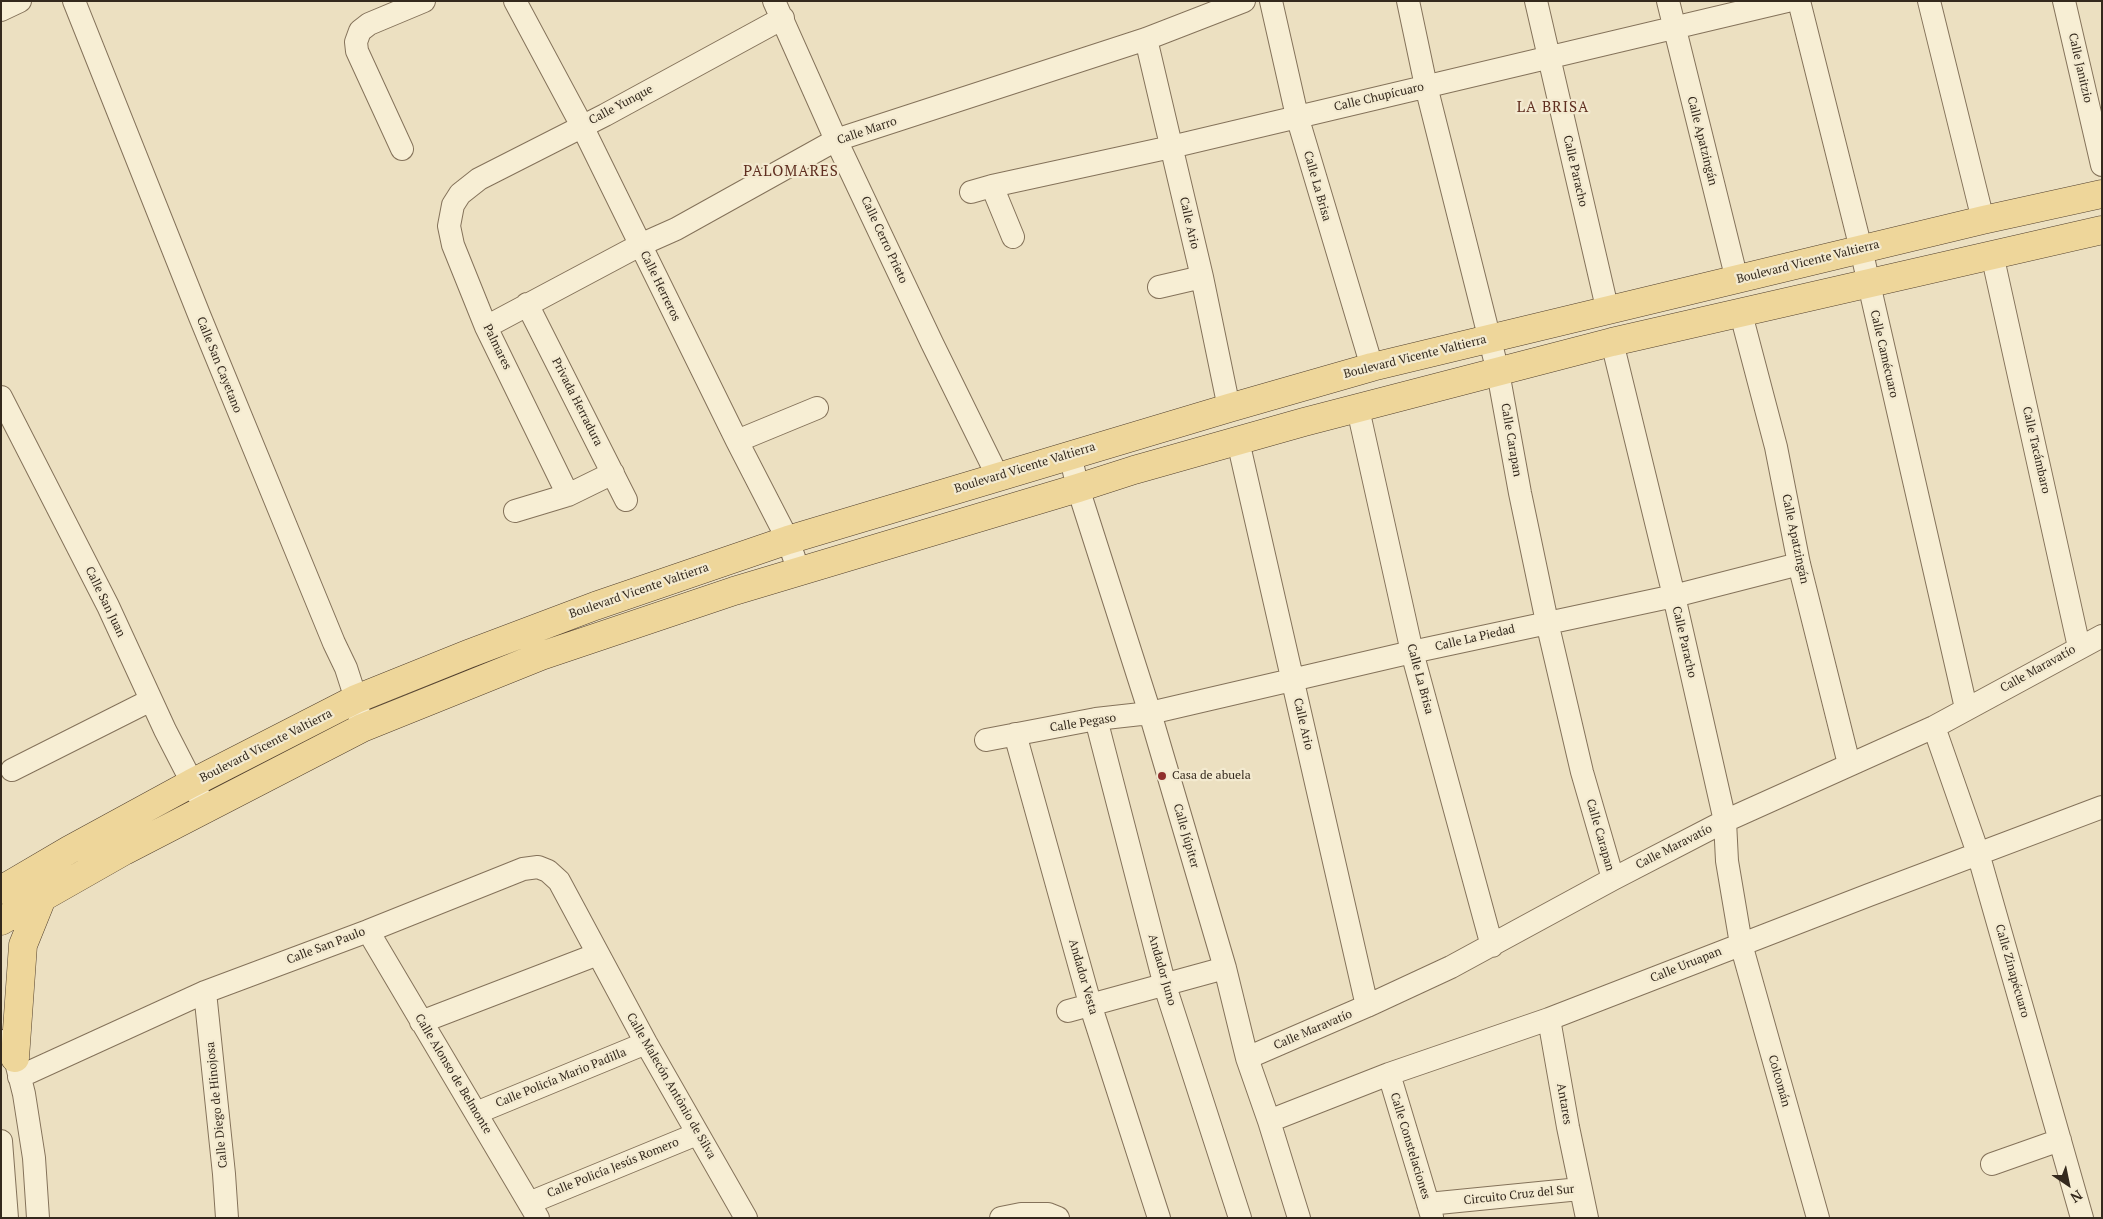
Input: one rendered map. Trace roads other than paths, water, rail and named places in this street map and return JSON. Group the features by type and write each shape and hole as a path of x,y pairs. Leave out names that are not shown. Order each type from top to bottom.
{"main road":[{"name":"Boulevard Vicente Valtierra","path":"1,890 69,850 192,783 356,699 595,606 788,540 1372,367 1489,338 1608,312 1983,220 2102,194"},
{"path":"1,921 124,851 362,728 541,656 734,591 1143,467 1358,408 1612,342 2102,230"},
{"path":"12,1059 23,945 42,898"}],"street":[{"path":"1,10 20,1"},
{"name":"Calle San Cayetano","path":"74,1 200,317 346,668 356,699 362,728"},
{"path":"402,149 357,51 358,36 360,31 369,24 424,1"},
{"name":"Calle Herreros","path":"515,1 582,126 737,441 788,540 799,572"},
{"name":"Calle Marro","path":"486,327 640,245 676,229 836,140 1146,39 1244,1"},
{"name":"Calle La Brisa","path":"1271,1 1296,116 1372,367"},
{"name":"Calle Carapan","path":"1408,1 1426,86 1498,372 1520,493 1547,622 1582,772 1613,879"},
{"name":"Calle Paracho","path":"1536,1 1608,312"},
{"name":"Calle Apatzingán","path":"1668,1 1737,280"},
{"name":"Calle Chupícuaro","path":"971,192 1171,147 1787,1"},
{"name":"Calle Camécuaro","path":"1799,1 1861,249 1966,708"},
{"path":"1929,1 1983,220"},
{"name":"Calle Janitzio","path":"2064,1 2102,165"},
{"name":"Calle Yunque","path":"460,194 479,179 582,126 778,10"},
{"name":"Calle Cerro Prieto","path":"778,10 836,140 998,477"},
{"name":"Calle Ario","path":"1146,39 1202,277 1229,408"},
{"path":"992,186 1013,236"},
{"name":"Palmares","path":"460,194 450,214 451,234 486,327 568,495"},
{"name":"Calle Tacámbaro","path":"1992,254 2079,647"},
{"path":"1159,287 1202,277"},
{"name":"Privada Herradura","path":"527,304 626,500"},
{"name":"Calle Apatzingán","path":"1741,314 1776,447 1799,564 1849,764"},
{"name":"Calle Paracho","path":"1612,342 1674,596 1725,821 1727,861 1740,944"},
{"name":"Calle San Juan","path":"1,397 108,606 151,700 205,808"},
{"path":"737,441 817,408"},
{"name":"Calle La Brisa","path":"1358,408 1412,652 1492,946"},
{"name":"Calle Ario","path":"1238,441 1367,1006"},
{"name":"Calle Júpiter","path":"1070,455 1078,488 1150,713 1225,968 1247,1058 1299,1218"},
{"path":"515,511 568,495 613,473"},
{"name":"Calle La Piedad","path":"1150,713 1412,652 1674,596 1799,564"},
{"name":"Calle Maravatío","path":"1247,1058 1367,1006 1492,946 1613,879 1725,821 1934,727 2102,636"},
{"path":"12,770 151,700"},
{"name":"Calle Pegaso","path":"986,740 1096,719 1150,713"},
{"name":"Andador Juno","path":"1096,719 1165,986 1240,1218"},
{"name":"Calle Zinapécuaro","path":"1934,727 1978,853 2082,1218"},
{"name":"Andador Vesta","path":"1015,734 1091,1007 1159,1218"},
{"name":"Calle Uruapan","path":"1269,1121 1389,1074 1549,1019 1740,944 2102,807"},
{"name":"Calle San Paulo","path":"12,1059 204,992 523,869 538,867 548,871 559,881 598,954"},
{"name":"Calle Alonso de Belmonte","path":"368,930 533,1210"},
{"name":"Colcomán","path":"1740,944 1818,1218"},
{"path":"421,1022 598,954"},
{"name":"Calle Malecón Antônio de Silva","path":"598,954 697,1134 746,1218"},
{"path":"1068,1011 1091,1007 1225,968"},
{"name":"Calle Diego de Hinojosa","path":"204,992 227,1218"},
{"name":"Antares","path":"1549,1019 1580,1189"},
{"name":"Calle Policía Mario Padilla","path":"476,1112 646,1043"},
{"path":"12,1059 27,1109 33,1217"},
{"name":"Calle Constelaciones","path":"1389,1074 1430,1211"},
{"name":"Calle Policía Jesús Romero","path":"533,1210 697,1134"},
{"path":"1992,1164 2060,1140"},
{"path":"1,1141 7,1218"},
{"name":"Circuito Cruz del Sur","path":"1430,1211 1580,1189 1587,1218"},
{"path":"1011,1216 1048,1214 1058,1218"}],"place":[{"name":"Casa de abuela","path":"1162,776"}],"district":[{"name":"LA BRISA","path":"1553,108"},
{"name":"PALOMARES","path":"791,172"}]}
